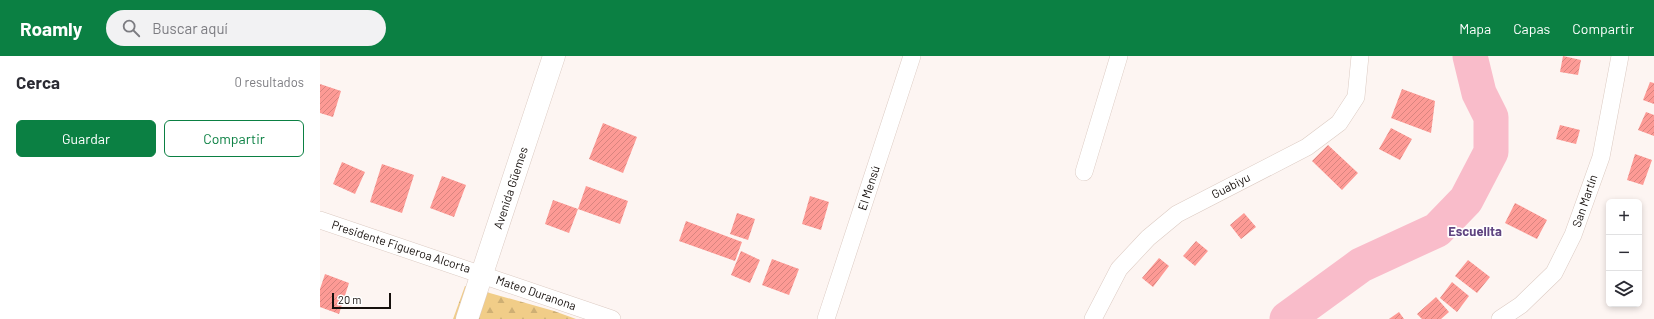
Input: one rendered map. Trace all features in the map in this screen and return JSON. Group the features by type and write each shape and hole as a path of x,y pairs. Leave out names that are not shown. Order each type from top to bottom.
{"main road":[{"name":"Avenida Güemes","path":"467,319 554,56"}],"street":[{"name":"El Mensú","path":"826,319 912,56"},
{"path":"1084,172 1119,56"},
{"name":"Guabiyu","path":"1093,319 1119,269 1148,238 1177,214 1307,148 1339,123 1356,97 1360,56"},
{"name":"San Martín","path":"1500,319 1521,304 1554,273 1573,235 1601,157 1620,56"},
{"name":"Presidente Figueroa Alcorta","path":"320,220 482,274"},
{"name":"Mateo Duranona","path":"482,274 612,319"}],"green space":[{"path":"465,286 554,311 576,319 453,319"}],"building":[{"path":"1563,56 1581,60 1578,75 1560,72"},
{"path":"1650,82 1654,83 1654,104 1643,100"},
{"path":"320,84 341,91 333,117 320,113"},
{"path":"1402,89 1435,101 1431,133 1391,118"},
{"path":"1646,112 1654,115 1654,136 1638,130"},
{"path":"603,123 637,137 623,173 589,159"},
{"path":"1560,125 1580,130 1576,144 1556,139"},
{"path":"1391,128 1412,139 1400,160 1379,149"},
{"path":"1328,145 1358,173 1342,190 1312,161"},
{"path":"1635,154 1652,160 1643,185 1627,180"},
{"path":"342,162 365,172 355,194 333,184"},
{"path":"382,164 414,175 402,213 370,202"},
{"path":"442,176 466,185 454,217 430,208"},
{"path":"586,186 628,201 620,224 578,209"},
{"path":"810,196 829,202 821,230 802,224"},
{"path":"553,200 578,209 569,233 545,224"},
{"path":"1515,203 1547,220 1537,239 1505,223"},
{"path":"737,213 755,219 748,240 730,234"},
{"path":"1244,213 1256,227 1241,239 1230,225"},
{"path":"686,221 742,242 735,261 679,241"},
{"path":"1196,241 1208,251 1195,266 1183,256"},
{"path":"741,251 760,260 750,283 731,275"},
{"path":"1159,258 1169,266 1153,287 1142,278"},
{"path":"772,259 799,269 789,295 762,285"},
{"path":"1468,260 1490,277 1477,293 1455,276"},
{"path":"325,274 349,283 339,314 320,307 320,289"},
{"path":"1452,282 1469,296 1457,312 1440,298"},
{"path":"1436,297 1449,312 1441,319 1422,319 1417,314"},
{"path":"1399,312 1404,319 1389,319"}],"waterway":[{"path":"1287,319 1361,265 1437,230 1466,200 1491,152 1491,117 1479,93 1470,56"}],"district":[{"name":"Escuelita","path":"1475,231"}]}
